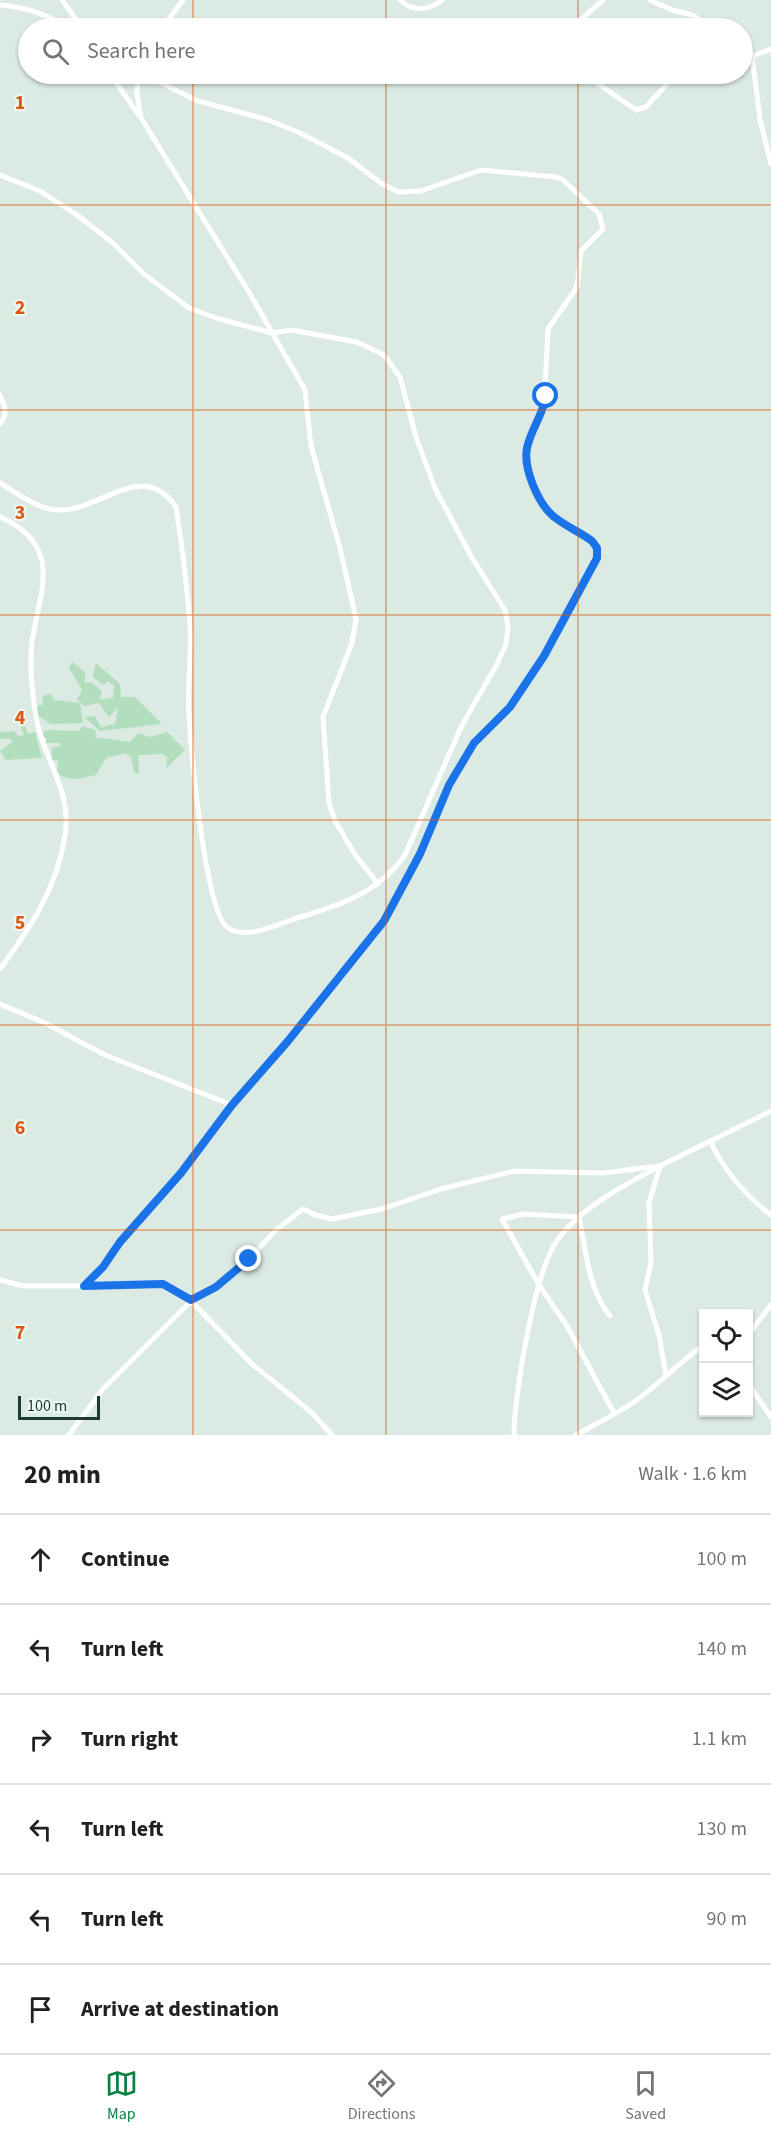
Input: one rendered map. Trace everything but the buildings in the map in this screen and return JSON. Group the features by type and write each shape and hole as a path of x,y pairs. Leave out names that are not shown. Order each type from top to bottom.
{"street":[{"path":"62,0 75,18"},
{"path":"170,18 183,0"},
{"path":"400,0 407,6 420,9 431,7 442,0"},
{"path":"582,18 603,0"},
{"path":"650,0 698,18"},
{"path":"0,5 21,7 52,18"},
{"path":"753,56 771,49"},
{"path":"753,64 760,119 771,164"},
{"path":"117,84 141,118 305,390 311,446 340,548 356,619 352,643 323,717 329,803 335,821 356,856 378,884"},
{"path":"138,84 141,118"},
{"path":"84,1286 103,1267 120,1242 181,1173 232,1105 288,1041 384,921 420,854 449,785 474,743 510,707 544,656 597,558 597,548 592,541 553,516 541,500 530,472 526,451 544,407 548,329 577,287 581,251 599,234 604,225 599,214 562,179 541,174 481,170 421,191 399,192 382,184 348,158 298,132 268,120 195,100 164,84"},
{"path":"598,84 636,110 646,107 667,84"},
{"path":"0,175 40,191 78,215 113,243 144,274 189,308 272,333 291,330 357,342 384,355 400,377 416,437 435,488 472,558 505,610 508,627 506,644 497,664 462,725 405,855 394,872 358,898 260,930 234,930 222,923 214,902 204,853 189,714 190,626 176,507 166,493 146,485 60,510 30,501 0,483"},
{"path":"0,395 6,416 0,424"},
{"path":"0,516 26,532 42,562 30,664 35,712 41,739 62,787 67,820 56,879 35,921 0,969"},
{"path":"0,1004 45,1023 105,1055 232,1105"},
{"path":"514,1435 521,1381 539,1285 551,1250 579,1217 616,1190 771,1111"},
{"path":"711,1143 723,1167 754,1202 771,1215"},
{"path":"69,1435 103,1389 191,1300 235,1274 276,1230 303,1209 332,1219 382,1209 441,1189 514,1171 603,1173 660,1166"},
{"path":"660,1166 649,1203 651,1263 645,1290 659,1335 666,1375"},
{"path":"579,1217 523,1214 502,1219 539,1285 567,1326 614,1413"},
{"path":"579,1217 595,1291 600,1304 610,1317"},
{"path":"0,1280 23,1286 163,1284 191,1300 252,1364 311,1412 332,1435"},
{"path":"753,1326 771,1305"},
{"path":"576,1435 625,1408 699,1349"},
{"path":"753,1390 771,1417"}],"green space":[{"path":"72,662 85,672 85,683 91,682 102,691 100,699 113,698 114,686 108,681 103,685 93,677 96,663 120,684 121,697 135,697 162,724 100,731 85,718 95,716 101,727 115,724 118,708 109,717 99,703 84,706 77,699 82,690 69,668"},
{"path":"51,694 54,700 80,703 83,723 51,724 38,716 35,706 42,705 43,696"},
{"path":"23,720 28,734 35,732 42,758 6,760 0,751 12,742 12,739 0,739 0,732 14,731 18,736 24,735 20,723"},
{"path":"82,726 96,730 95,737 130,742 138,733 150,737 167,732 185,750 166,768 167,757 162,754 138,755 139,773 134,773 131,757 125,753 106,758 96,775 75,779 66,778 57,772 58,760 51,761 52,747 60,747 60,743 45,743 47,739 41,734 46,730 79,731"}],"route":[{"path":"249,1259 235,1274 191,1300 169,1285 156,1283 84,1286 89,1278 103,1267 120,1242 181,1173 232,1105 364,949 384,921 420,854 449,785 474,743 510,707 544,656 597,558 597,548 592,541 553,516 547,509 530,472 526,451 544,407 546,396"}]}
